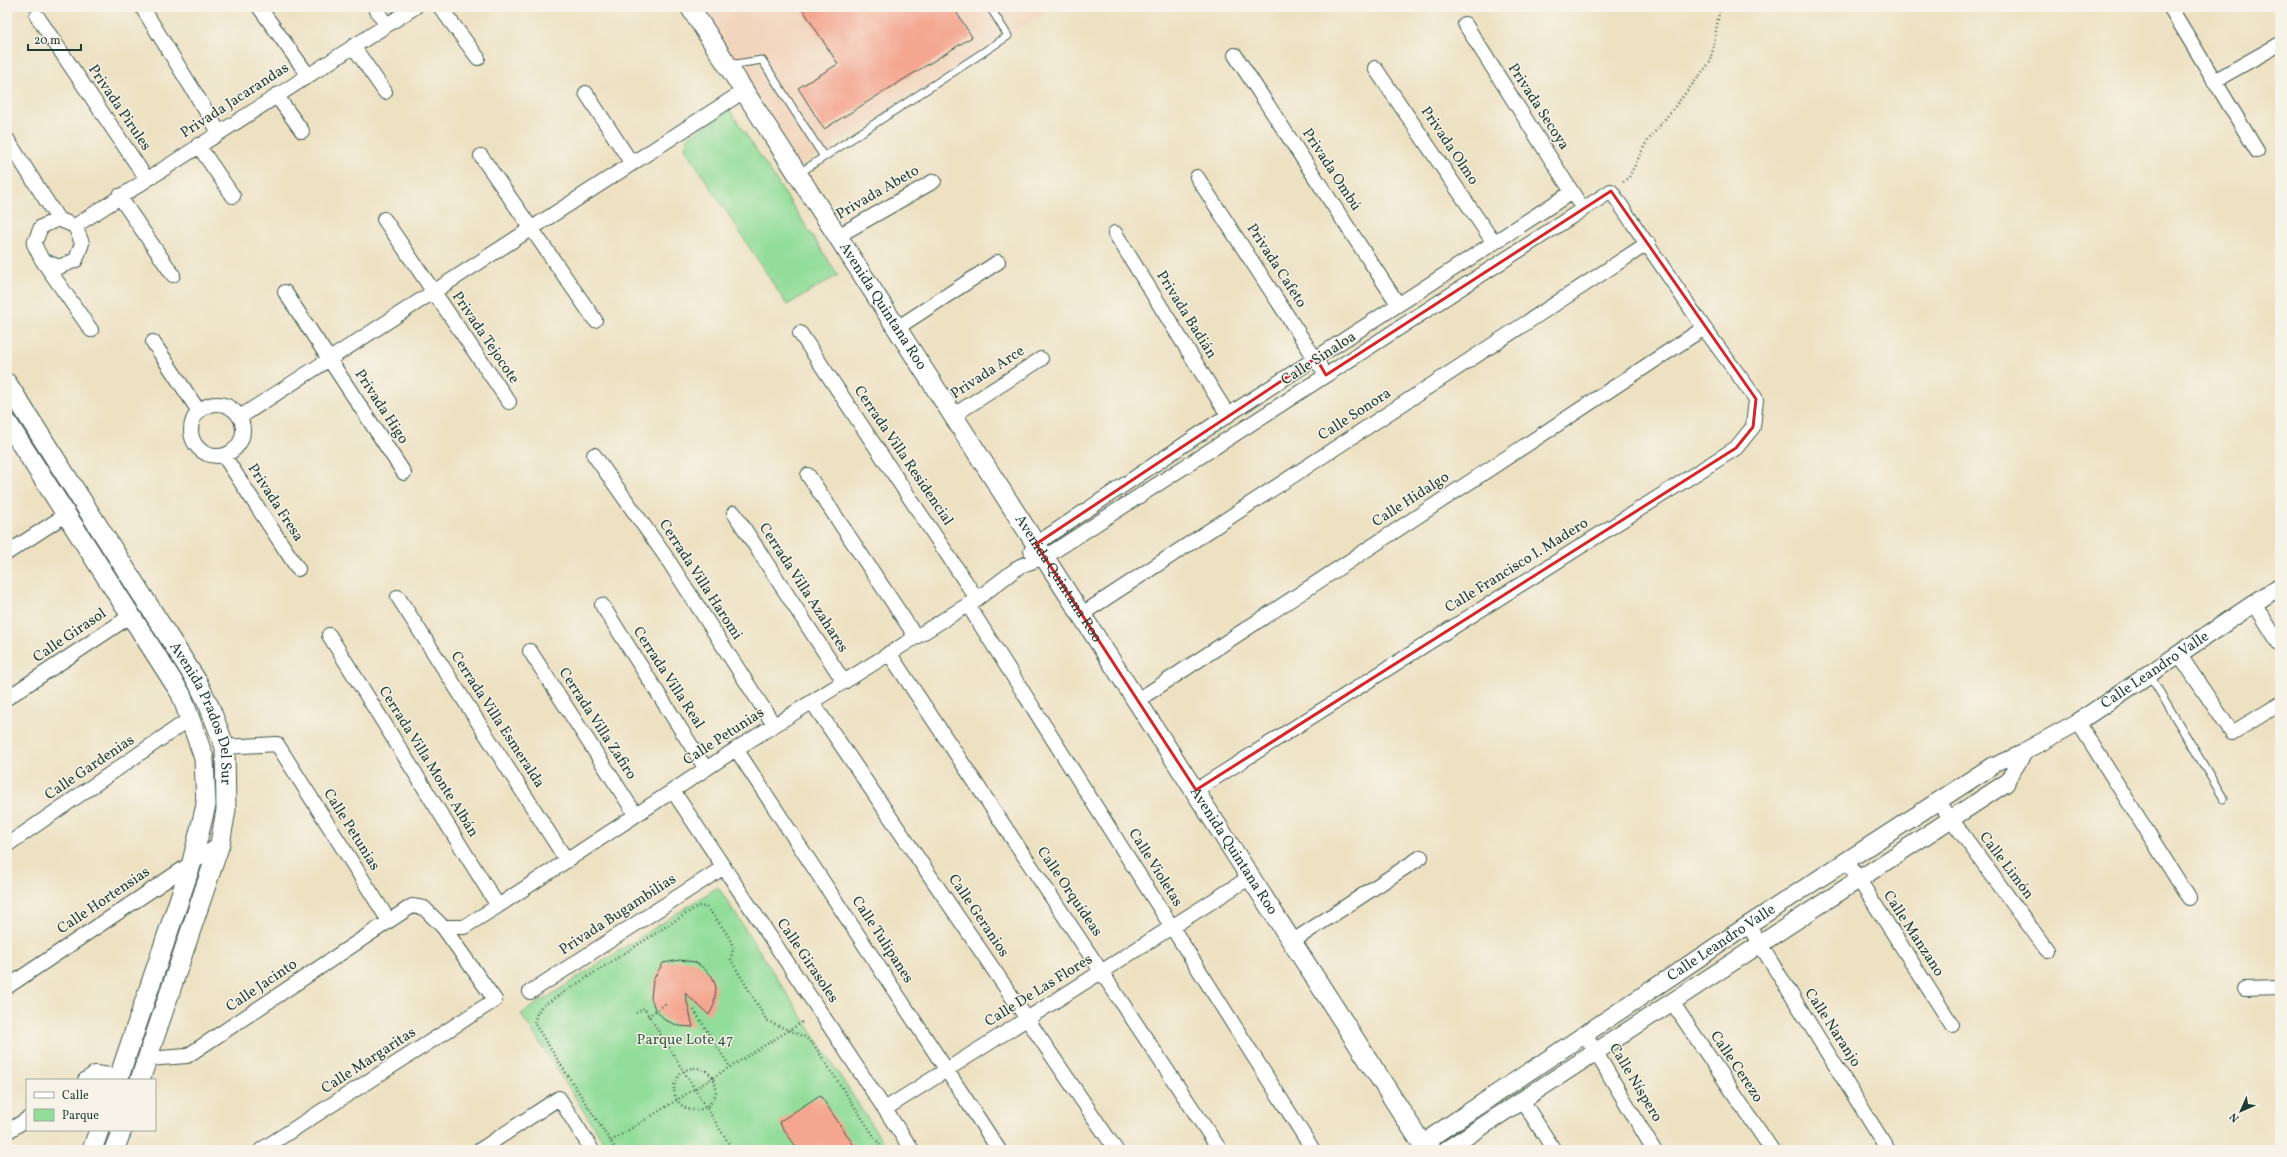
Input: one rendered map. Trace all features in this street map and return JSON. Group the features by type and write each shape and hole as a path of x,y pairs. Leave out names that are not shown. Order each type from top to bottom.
{"main road":[{"name":"Avenida Quintana Roo","path":"690,7 954,415 1040,551 1294,941 1427,1150"},
{"name":"Avenida Prados Del Sur","path":"7,383 14,410 198,683 225,747 226,810 220,844 140,1079"},
{"name":"Avenida Prados Del Sur","path":"7,422 132,615 181,694 191,718 204,758 206,805 192,862 118,1078"},
{"path":"92,1150 99,1131"},
{"path":"114,1150 122,1131"}],"street":[{"path":"142,7 219,132"},
{"path":"259,7 308,75"},
{"path":"374,7 386,25"},
{"name":"Privada Jacarandas","path":"75,226 146,178 414,7"},
{"path":"440,7 478,58"},
{"path":"2170,7 2257,151"},
{"name":"Privada Pirules","path":"37,16 146,178"},
{"name":"Privada Secoya","path":"1465,24 1583,208"},
{"path":"2214,81 2280,44"},
{"path":"353,46 385,92"},
{"name":"Privada Ombú","path":"1235,55 1398,304"},
{"name":"Privada Olmo","path":"1375,68 1494,243"},
{"path":"240,417 744,91"},
{"path":"586,93 632,164"},
{"path":"276,95 302,132"},
{"path":"7,139 58,219 75,226 82,243 76,260 59,267 42,260"},
{"path":"198,145 233,196"},
{"path":"481,156 595,320"},
{"name":"Privada Cafeto","path":"1197,177 1326,375"},
{"name":"Privada Abeto","path":"838,236 934,181"},
{"name":"Calle Sinaloa","path":"1040,551 1326,375 1611,191"},
{"name":"Calle Francisco I. Madero","path":"1196,790 1736,448 1753,427 1756,399 1704,328 1611,191"},
{"name":"Calle Sinaloa","path":"1040,551 1228,415 1572,192"},
{"path":"119,196 173,275"},
{"name":"Privada Tejocote","path":"384,218 509,402"},
{"path":"58,219 41,227 34,244 42,260 91,330"},
{"name":"Privada Badián","path":"1115,233 1228,415"},
{"name":"Calle Sonora","path":"1082,614 1648,244"},
{"path":"897,328 998,262"},
{"name":"Privada Higo","path":"285,292 404,473"},
{"name":"Calle Hidalgo","path":"1138,700 1704,328"},
{"name":"Cerrada Villa Residencial","path":"800,332 972,602"},
{"path":"154,342 198,410"},
{"name":"Privada Arce","path":"954,415 1041,359"},
{"path":"209,404 221,404 232,408 240,417 243,433 238,447 224,456 207,455 193,444 190,426 198,410 209,404"},
{"name":"Cerrada Villa Haromi","path":"594,455 666,557 774,725"},
{"name":"Privada Fresa","path":"224,456 298,569"},
{"path":"808,475 916,637"},
{"name":"Cerrada Villa Azahares","path":"734,513 844,682"},
{"path":"7,553 67,514"},
{"name":"Calle Petunias","path":"443,927 464,927 498,906 736,749 972,602 1040,551"},
{"name":"Calle Leandro Valle","path":"1427,1150 1433,1136 1748,925 1992,766 2028,750 2078,722 2280,586"},
{"name":"Cerrada Villa Esmeralda","path":"398,597 567,861"},
{"name":"Calle Violetas","path":"972,602 1172,927 1313,1150"},
{"path":"2254,603 2280,645"},
{"name":"Cerrada Villa Real","path":"602,605 706,769"},
{"name":"Calle Girasol","path":"7,698 132,615"},
{"name":"Cerrada Villa Monte Albán","path":"329,635 498,906"},
{"name":"Cerrada Villa Zafiro","path":"530,651 636,815"},
{"name":"Calle Orquídeas","path":"889,653 1220,1150"},
{"path":"2179,654 2232,734 2280,704"},
{"name":"Calle Geranios","path":"812,702 1116,1150"},
{"name":"Calle Gardenias","path":"7,845 191,718"},
{"path":"2078,722 2189,898"},
{"name":"Calle Petunias","path":"225,747 277,744 389,921"},
{"name":"Calle Tulipanes","path":"736,749 999,1150"},
{"name":"Calle Leandro Valle","path":"1446,1150 1952,821 2006,784 2028,750"},
{"name":"Calle Girasoles","path":"673,791 912,1150"},
{"name":"Calle Limón","path":"1938,801 2047,950"},
{"name":"Calle Hortensias","path":"7,987 220,844"},
{"path":"1294,941 1421,857"},
{"name":"Calle Manzano","path":"1847,861 1858,881 1952,1025"},
{"name":"Privada Bugambilias","path":"530,992 724,867"},
{"name":"Calle De Las Flores","path":"885,1109 1252,876"},
{"path":"389,921 412,906 424,908 443,927"},
{"name":"Calle Jacinto","path":"148,1059 187,1056 389,921"},
{"name":"Calle Naranjo","path":"1748,925 1888,1150"},
{"name":"Calle Margaritas","path":"261,1150 495,1000 443,927"},
{"path":"2245,988 2280,988"},
{"name":"Calle Cerezo","path":"1672,1002 1772,1150"},
{"name":"Calle Níspero","path":"1585,1034 1654,1150"},
{"path":"86,1079 95,1073 118,1078"},
{"path":"480,1150 559,1098 592,1150"},
{"path":"1522,1100 1554,1150"},
{"path":"7,1132 26,1120"}],"lane":[{"path":"798,174 1008,36 990,7"},
{"path":"727,65 762,60 824,157"},
{"path":"2149,674 2224,799"}],"path":[{"path":"1611,191 1629,177 1646,143 1711,61 1720,7"},
{"path":"616,1150 534,1023 537,1013 541,1007 698,906 706,907 712,913 733,947 731,960 767,1020 805,1037 814,1045 883,1150"},
{"path":"648,1016 667,1003"},
{"path":"636,1013 644,1008 733,1150"},
{"path":"694,1010 730,1067"},
{"path":"611,1141 804,1021"},
{"path":"689,1068 700,1068 710,1074 713,1078 716,1084 716,1095 706,1107 700,1110 688,1110 677,1100 674,1094 674,1083 683,1071 689,1068"}],"highlighted area":[{"path":"1611,191 1756,399 1753,427 1736,448 1196,790 1036,544 1316,358 1326,375"}],"shaded area":[{"path":"722,7 1054,7 800,165 706,17"}],"green space":[{"path":"730,110 838,275 787,305 685,148 687,138"},
{"name":"Parque Lote 47","path":"718,887 888,1150 609,1150 521,1014"}],"building":[{"path":"801,7 953,7 972,37 824,129 798,88 838,64"},
{"path":"680,960 695,962 701,966 712,976 716,987 714,1005 709,1015 685,993 693,1027 679,1026 665,1020 655,1009 651,998 653,980 663,963"},
{"path":"820,1095 857,1150 798,1150 779,1122"}]}
